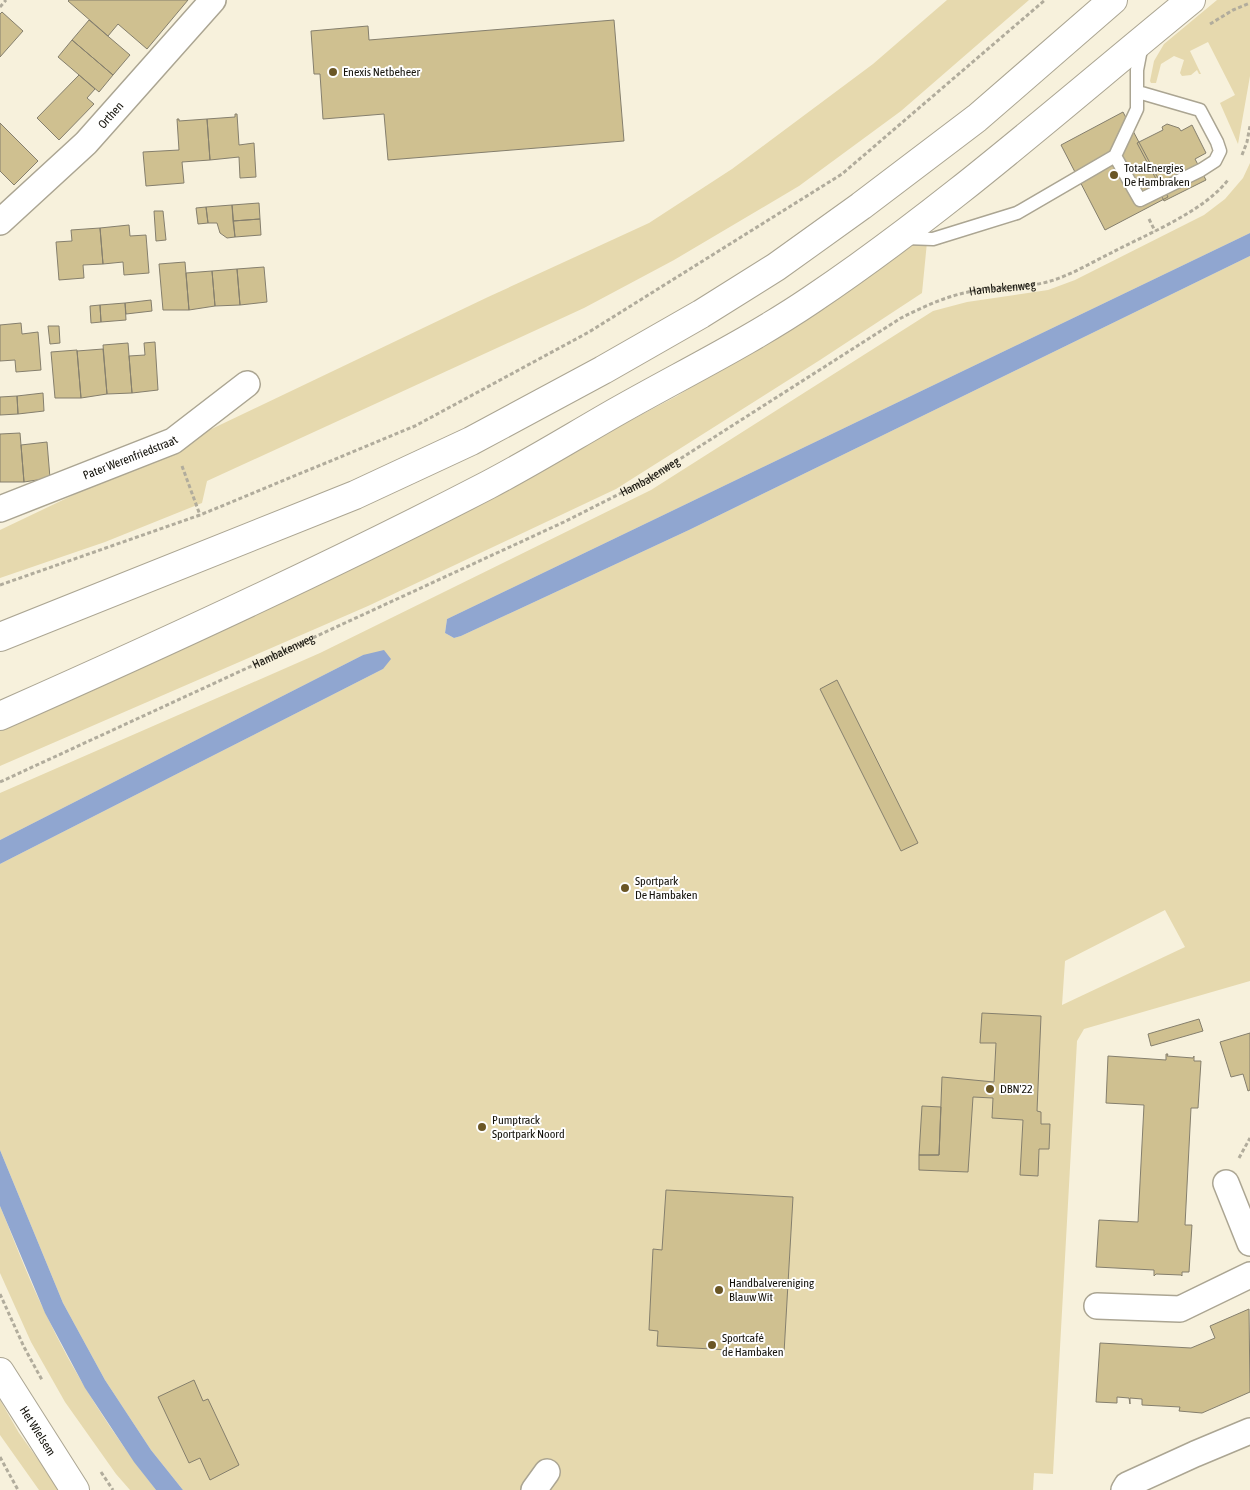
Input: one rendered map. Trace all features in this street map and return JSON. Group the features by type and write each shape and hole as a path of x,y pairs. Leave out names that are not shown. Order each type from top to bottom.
{"main road":[{"path":"0,637 355,495 471,441 644,347 776,267 862,206 977,118 1113,0"},
{"path":"0,716 281,588 490,484 743,342 809,301 958,192 1191,0"},
{"name":"Het Wielsem","path":"0,1372 75,1490"}],"street":[{"name":"Orthen","path":"0,222 86,143 213,0"},
{"name":"Pater Werenfriedstraat","path":"0,509 173,441 247,384"},
{"path":"1226,1183 1250,1243"},
{"path":"1097,1306 1180,1309 1250,1274"},
{"path":"1124,1490 1128,1485 1250,1432"}],"lane":[{"path":"897,238 933,239 1017,213 1115,156 1137,109 1138,70 1142,40"},
{"path":"1115,156 1140,200 1201,170 1215,161 1220,151 1200,110 1138,92"}],"path":[{"path":"0,7 6,0"},
{"path":"0,585 200,515 415,426 589,332 842,174 1046,0"},
{"path":"1239,163 1248,142 1250,126"},
{"name":"Hambakenweg","path":"0,782 564,522 647,480 901,318 930,304 965,292 1048,282 1073,272 1201,205 1221,189 1232,176"},
{"path":"173,441 200,515"},
{"path":"0,1294 24,1347 46,1388"},
{"path":"0,1457 18,1490"},
{"path":"97,1467 113,1490"}],"shaded area":[{"path":"947,0 1029,0 901,111 799,186 674,260 584,308 207,481 202,503 105,542 0,578 0,530 488,297 649,223 732,169 873,64"},
{"path":"1217,0 1250,0 1250,76 1238,144 1220,103 1235,95 1208,42 1190,51 1201,74 1197,70 1191,75 1182,76 1180,73 1184,60 1174,56 1161,64 1156,83 1151,83 1150,81 1154,61 1164,44"},
{"name":"Sportpark De Hambaken","path":"1250,163 1250,233 447,619 445,633 454,638 461,636 689,530 1250,256 1250,981 1084,1029 1077,1041 1053,1474 1034,1473 1033,1490 183,1490 151,1450 105,1380 63,1303 0,1150 0,864 383,669 363,655 0,840 0,793 320,653 651,490 933,311 967,302 1048,290 1075,280 1204,215 1225,199 1243,178","holes":["1165,910 1185,947 1062,1005 1065,961"]},
{"path":"928,232 922,293 616,489 368,606 0,766 0,723 516,481 677,396 795,322"},
{"path":"0,1206 33,1286 69,1359 95,1404 156,1490 130,1490 116,1474 65,1402 31,1342 0,1273"},
{"path":"0,1400 19,1433 60,1490 39,1490 0,1435"}],"water":[{"path":"1250,233 1250,256 689,530 461,636 454,638 445,633 447,619"},
{"path":"384,650 391,659 383,669 0,864 0,840 363,655"},
{"path":"0,1150 63,1303 105,1380 151,1450 183,1490 156,1490 134,1462 85,1388 45,1313 0,1206"}],"building":[{"path":"69,0 188,0 147,49 118,24 108,36"},
{"path":"2,12 23,31 0,57 0,14"},
{"path":"89,20 130,55 113,75 72,40"},
{"path":"614,20 624,141 388,160 384,114 323,119 320,74 314,74 311,31 368,26 369,40"},
{"path":"72,40 113,75 99,92 58,57"},
{"path":"79,75 95,89 87,98 94,104 59,140 37,118"},
{"path":"1123,112 1168,197 1105,230 1061,145"},
{"path":"235,114 237,114 239,145 254,143 256,177 240,178 239,157 210,160 207,119 235,117"},
{"path":"177,119 179,121 207,119 210,160 182,162 184,183 146,186 143,152 179,150"},
{"path":"0,123 38,161 14,185 0,171"},
{"path":"1167,124 1179,128 1181,131 1192,125 1206,153 1195,159 1206,180 1164,201 1154,180 1156,179 1137,143 1163,130 1162,127"},
{"path":"259,203 260,219 233,221 232,205"},
{"path":"232,205 235,237 227,238 220,233 217,223 208,223 206,207"},
{"path":"206,207 208,223 198,224 196,208"},
{"path":"154,211 163,211 166,240 156,241"},
{"path":"260,219 261,235 235,237 233,221"},
{"path":"129,225 130,236 146,235 149,273 124,275 123,262 103,264 100,228"},
{"path":"100,228 103,264 83,265 84,278 59,280 56,242 72,241 71,230"},
{"path":"185,262 189,310 163,310 159,264"},
{"path":"264,267 267,302 240,305 237,269"},
{"path":"237,269 240,305 215,306 212,271"},
{"path":"212,271 215,306 189,310 186,273"},
{"path":"151,300 152,311 126,314 125,303"},
{"path":"125,303 126,320 101,322 100,305"},
{"path":"100,305 101,322 91,323 90,306"},
{"path":"21,323 22,334 38,332 41,370 16,372 15,360 0,361 0,325"},
{"path":"48,326 59,326 60,343 50,344"},
{"path":"155,342 158,390 132,393 129,356 145,355 144,343"},
{"path":"128,343 132,393 107,394 103,345"},
{"path":"103,349 107,394 81,398 77,351"},
{"path":"77,350 81,398 55,398 51,352"},
{"path":"43,393 44,411 18,414 17,396"},
{"path":"17,396 18,414 0,415 0,397"},
{"path":"20,433 24,482 0,482 0,434"},
{"path":"47,442 50,478 24,482 21,445"},
{"path":"837,680 918,843 901,851 820,689"},
{"name":"DBN'22","path":"982,1013 1041,1016 1037,1111 1041,1112 1041,1124 1050,1124 1049,1149 1039,1149 1038,1176 1020,1175 1023,1120 992,1118 993,1098 973,1097 968,1172 919,1170 919,1155 939,1155 942,1077 994,1082 996,1043 980,1043"},
{"path":"1199,1019 1203,1031 1151,1046 1148,1034"},
{"path":"1250,1033 1250,1090 1248,1091 1243,1074 1231,1077 1220,1042"},
{"path":"1166,1054 1168,1054 1167,1056 1193,1058 1194,1056 1194,1061 1201,1061 1198,1108 1191,1108 1185,1225 1192,1225 1189,1272 1182,1272 1182,1276 1156,1274 1154,1276 1154,1270 1096,1267 1099,1220 1138,1222 1144,1105 1106,1103 1108,1056 1166,1060"},
{"path":"922,1106 941,1107 939,1155 919,1155"},
{"name":"Handbalvereniging Blauw Wit","path":"666,1190 793,1197 784,1353 657,1346 658,1331 649,1330 653,1249 662,1250"},
{"path":"1249,1309 1250,1392 1202,1413 1179,1411 1180,1407 1142,1405 1142,1399 1130,1398 1130,1404 1129,1398 1117,1397 1117,1403 1096,1402 1100,1343 1191,1348 1215,1338 1210,1326"},
{"path":"194,1380 203,1401 208,1399 239,1465 210,1480 200,1458 189,1463 158,1397"}],"place":[{"name":"Enexis Netbeheer","path":"333,72"},
{"name":"TotalEnergies De Hambraken","path":"1114,175"},
{"name":"Sportpark De Hambaken","path":"625,888"},
{"name":"DBN'22","path":"990,1089"},
{"name":"Pumptrack Sportpark Noord","path":"482,1127"},
{"name":"Handbalvereniging Blauw Wit","path":"719,1290"},
{"name":"Sportcafé de Hambaken","path":"712,1345"}]}
